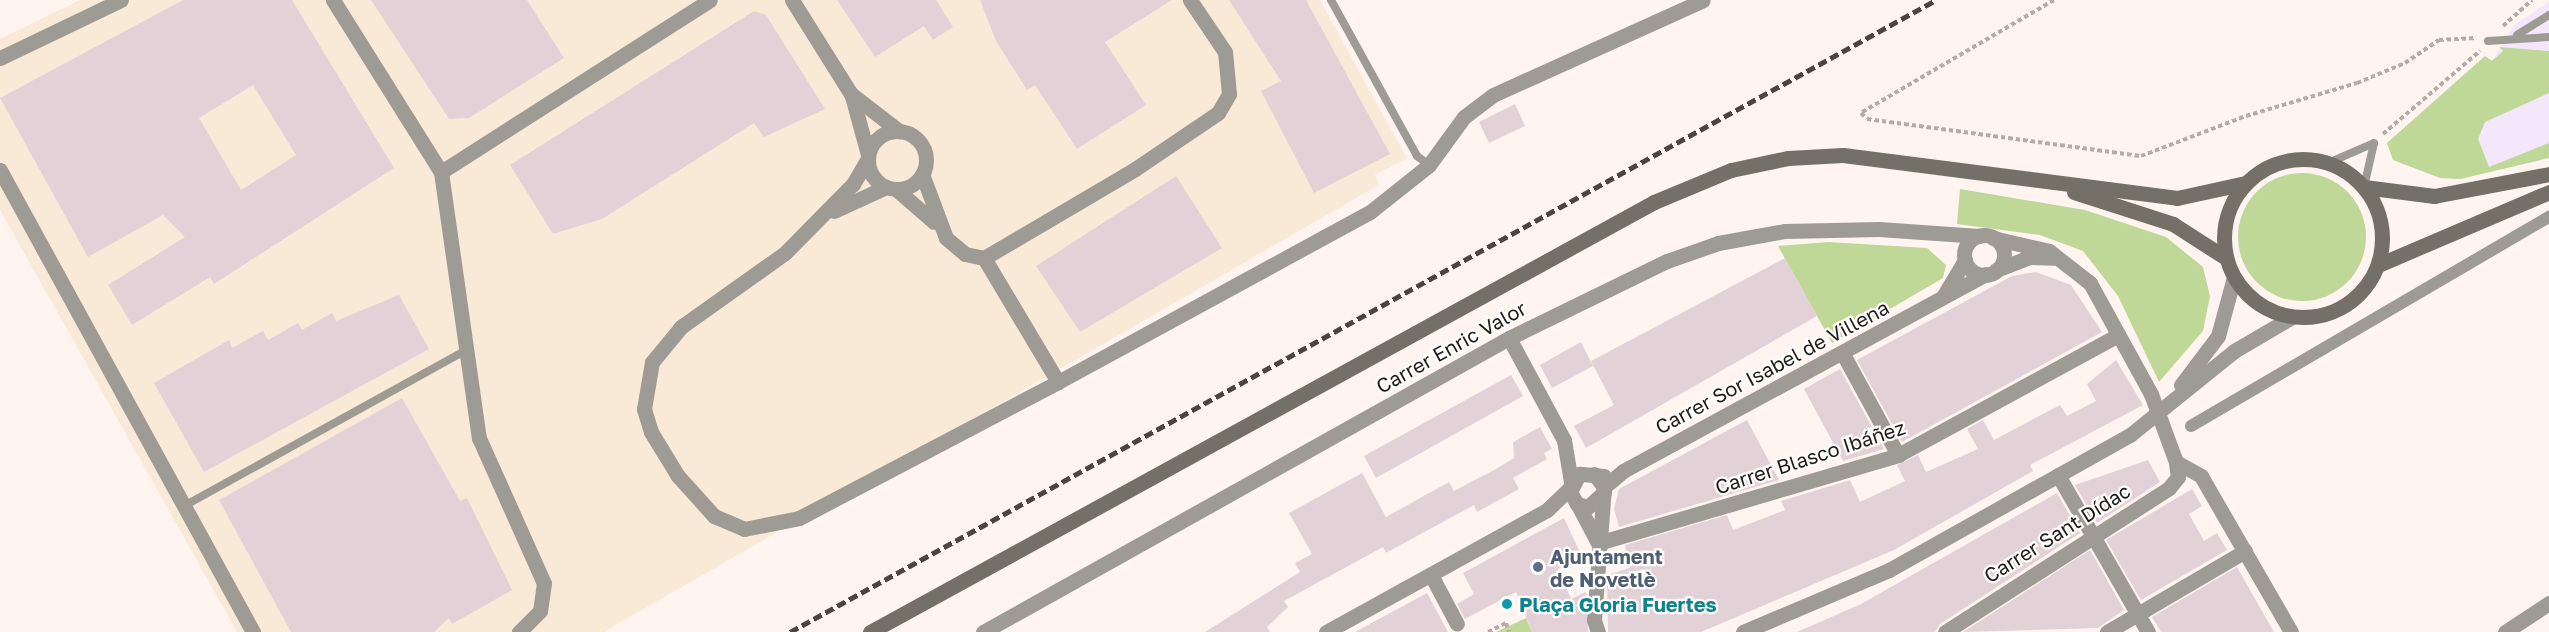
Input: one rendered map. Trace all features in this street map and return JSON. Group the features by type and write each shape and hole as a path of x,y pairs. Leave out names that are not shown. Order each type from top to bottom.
{"main road":[{"path":"870,632 1684,187 1747,165 1815,156 1906,159 2040,181 2177,198 2246,183 2284,161 2328,163 2364,187 2378,210 2383,238 2378,265 2354,300 2335,311 2292,317 2249,296 2234,277 2226,258 2224,231 2231,205 2246,183"},
{"path":"2364,187 2434,196 2549,174"},
{"path":"2040,181 2173,224 2226,258"},
{"path":"2378,265 2549,192"}],"street":[{"path":"0,58 121,0"},
{"path":"333,0 441,172 479,438 544,583 540,611 519,632"},
{"path":"441,172 710,0"},
{"path":"792,0 851,93 872,175 937,225 954,247 984,258 1058,382"},
{"path":"984,258 1218,113 1229,94 1230,67 1191,0"},
{"path":"899,131 878,138 868,158 823,216 758,274 681,327 652,362 644,409 651,432 678,476 714,516 744,529 799,518 1058,382 1370,213 1429,165 1464,117 1493,95 1703,0"},
{"path":"851,93 923,148 922,174 937,225"},
{"path":"0,170 253,632"},
{"path":"823,216 922,174"},
{"path":"2191,426 2549,217"},
{"name":"Carrer Enric Valor","path":"983,632 1509,338 1625,279 1735,239 1841,228 1986,237 2031,244 2061,259 2090,283 2151,394 2155,414 2176,462"},
{"path":"1986,237 2003,253 1991,272 1975,273 1965,260 1966,246 1986,237"},
{"name":"Carrer Sor Isabel de Villena","path":"1578,504 1594,506 1604,490 1623,471 1991,272 2030,257 2061,259"},
{"name":"Carrer Sor Isabel de Villena","path":"1940,300 1965,260"},
{"path":"2167,403 2218,336 2234,277"},
{"path":"1743,632 1889,570 2142,428 2167,403 2268,327 2292,317"},
{"name":"Carrer Blasco Ibáñez","path":"1598,543 1898,455 2118,335"},
{"path":"1509,338 1564,440 1604,490 1598,543 1594,620 1598,632"},
{"path":"1842,354 1898,455"},
{"path":"1564,440 1571,485 1598,543"},
{"path":"2176,462 2201,476 2291,632"},
{"name":"Carrer Sant Dídac","path":"1945,632 2173,485 2176,462"},
{"name":"Carrer Sor Isabel de Villena","path":"1571,485 1592,473 1623,471"},
{"path":"2058,475 2148,632"},
{"path":"1326,632 1546,510 1571,485"},
{"path":"1546,510 1578,504"},
{"path":"2108,632 2245,551"},
{"path":"1431,575 1457,624"},
{"path":"2506,632 2549,603"}],"lane":[{"path":"1331,0 1417,156 1429,165"},
{"path":"2517,36 2549,15"},
{"path":"2488,41 2517,36 2549,37"},
{"path":"2328,163 2374,142"},
{"path":"2364,187 2374,142"},
{"path":"184,506 465,351"}],"path":[{"path":"2054,0 1861,113 1867,119 2141,156 2166,151 2246,116 2357,82 2405,63 2446,38 2467,35 2488,41"},
{"path":"2374,142 2532,0"},
{"path":"1488,632 1506,623 1509,632"}],"shaded area":[{"path":"80,0 1320,0 1407,158 1375,175 1379,185 604,632 237,632 0,210 0,39"},
{"path":"2549,2 2549,158 2460,179 2440,178 2393,160 2387,143 2485,56 2492,61 2514,25"}],"green space":[{"path":"2499,47 2549,51 2549,93 2485,122 2478,139 2489,167 2549,143 2549,158 2460,179 2440,178 2393,160 2387,143 2485,56 2492,61 2503,51"},
{"path":"2302,173 2327,177 2348,191 2362,212 2366,237 2362,262 2348,283 2327,297 2302,301 2277,297 2256,283 2242,262 2238,237 2242,212 2256,191 2277,177"},
{"path":"1960,189 2085,210 2166,237 2203,267 2210,296 2203,331 2159,382 2118,296 2083,251 2040,235 1957,224"},
{"path":"1829,242 1927,248 1946,265 1943,278 1832,343 1778,246"},
{"path":"1526,618 1532,632 1496,632"}],"building":[{"path":"183,0 292,0 394,168 214,284 210,277 132,325 108,285 185,237 163,215 88,257 0,98","holes":["253,85 296,155 241,190 199,118"]},
{"path":"371,0 527,0 564,58 469,118 449,119"},
{"path":"837,0 936,0 953,27 933,40 924,26 875,57"},
{"path":"980,0 1172,0 1105,42 1146,105 1077,149 1035,85 1027,90 996,41"},
{"path":"1229,0 1306,0 1390,154 1314,193 1261,91 1281,81"},
{"path":"754,11 766,15 825,109 764,137 754,123 602,219 553,234 510,165"},
{"path":"1515,104 1525,126 1489,143 1479,122"},
{"path":"1176,176 1222,248 1080,332 1036,266"},
{"path":"1785,258 1817,316 1586,448 1574,426 1614,405 1591,361"},
{"path":"2036,272 2071,285 2102,332 1902,442 1857,360 2012,276"},
{"path":"399,295 429,349 204,472 154,383 229,340 232,348 263,331 268,340 298,323 302,330 332,313 336,321"},
{"path":"1581,342 1593,366 1552,388 1540,365"},
{"path":"2116,360 2143,405 2030,465 2033,471 1894,550 1701,632 1608,632 1607,575 1630,568 1625,545 1727,515 1733,530 1785,510 1781,501 1850,480 1860,502 1905,481 1897,465 1918,455 1926,472 1978,449 1967,429 1983,420 1994,440 2060,405 2067,416 2096,401 2087,384"},
{"path":"1840,369 1884,449 1843,461 1804,389"},
{"path":"1511,375 1523,396 1376,478 1364,456"},
{"path":"402,398 460,501 467,498 512,590 452,624 449,618 434,632 291,632 219,500"},
{"path":"1747,420 1779,480 1619,527 1614,509 1619,489"},
{"path":"1540,427 1552,449 1544,453 1547,459 1513,478 1519,489 1477,512 1474,505 1386,553 1383,547 1284,601 1288,607 1267,627 1270,632 1205,632 1300,572 1295,563 1312,554 1289,513 1362,473 1386,517 1449,482 1454,491 1494,470 1514,458 1513,442"},
{"path":"2148,460 2160,482 2097,523 2075,485"},
{"path":"2192,489 2202,506 2189,514 2204,541 2217,533 2227,550 2141,600 2106,540"},
{"path":"2057,493 2080,533 1940,624 1935,632 1797,632 1861,604"},
{"path":"1564,518 1582,557 1558,569 1571,599 1586,592 1588,632 1532,632 1516,592 1465,619 1457,604 1474,594 1463,573"},
{"path":"2090,550 2124,610 2098,628 1963,632"},
{"path":"2237,567 2274,632 2161,632 2152,617"},
{"path":"1427,593 1448,632 1355,632"}],"railway":[{"path":"790,632 1936,0"}],"place":[{"name":"Ajuntament de Novetlè","path":"1538,567"},
{"name":"Plaça Gloria Fuertes","path":"1507,604"}]}
